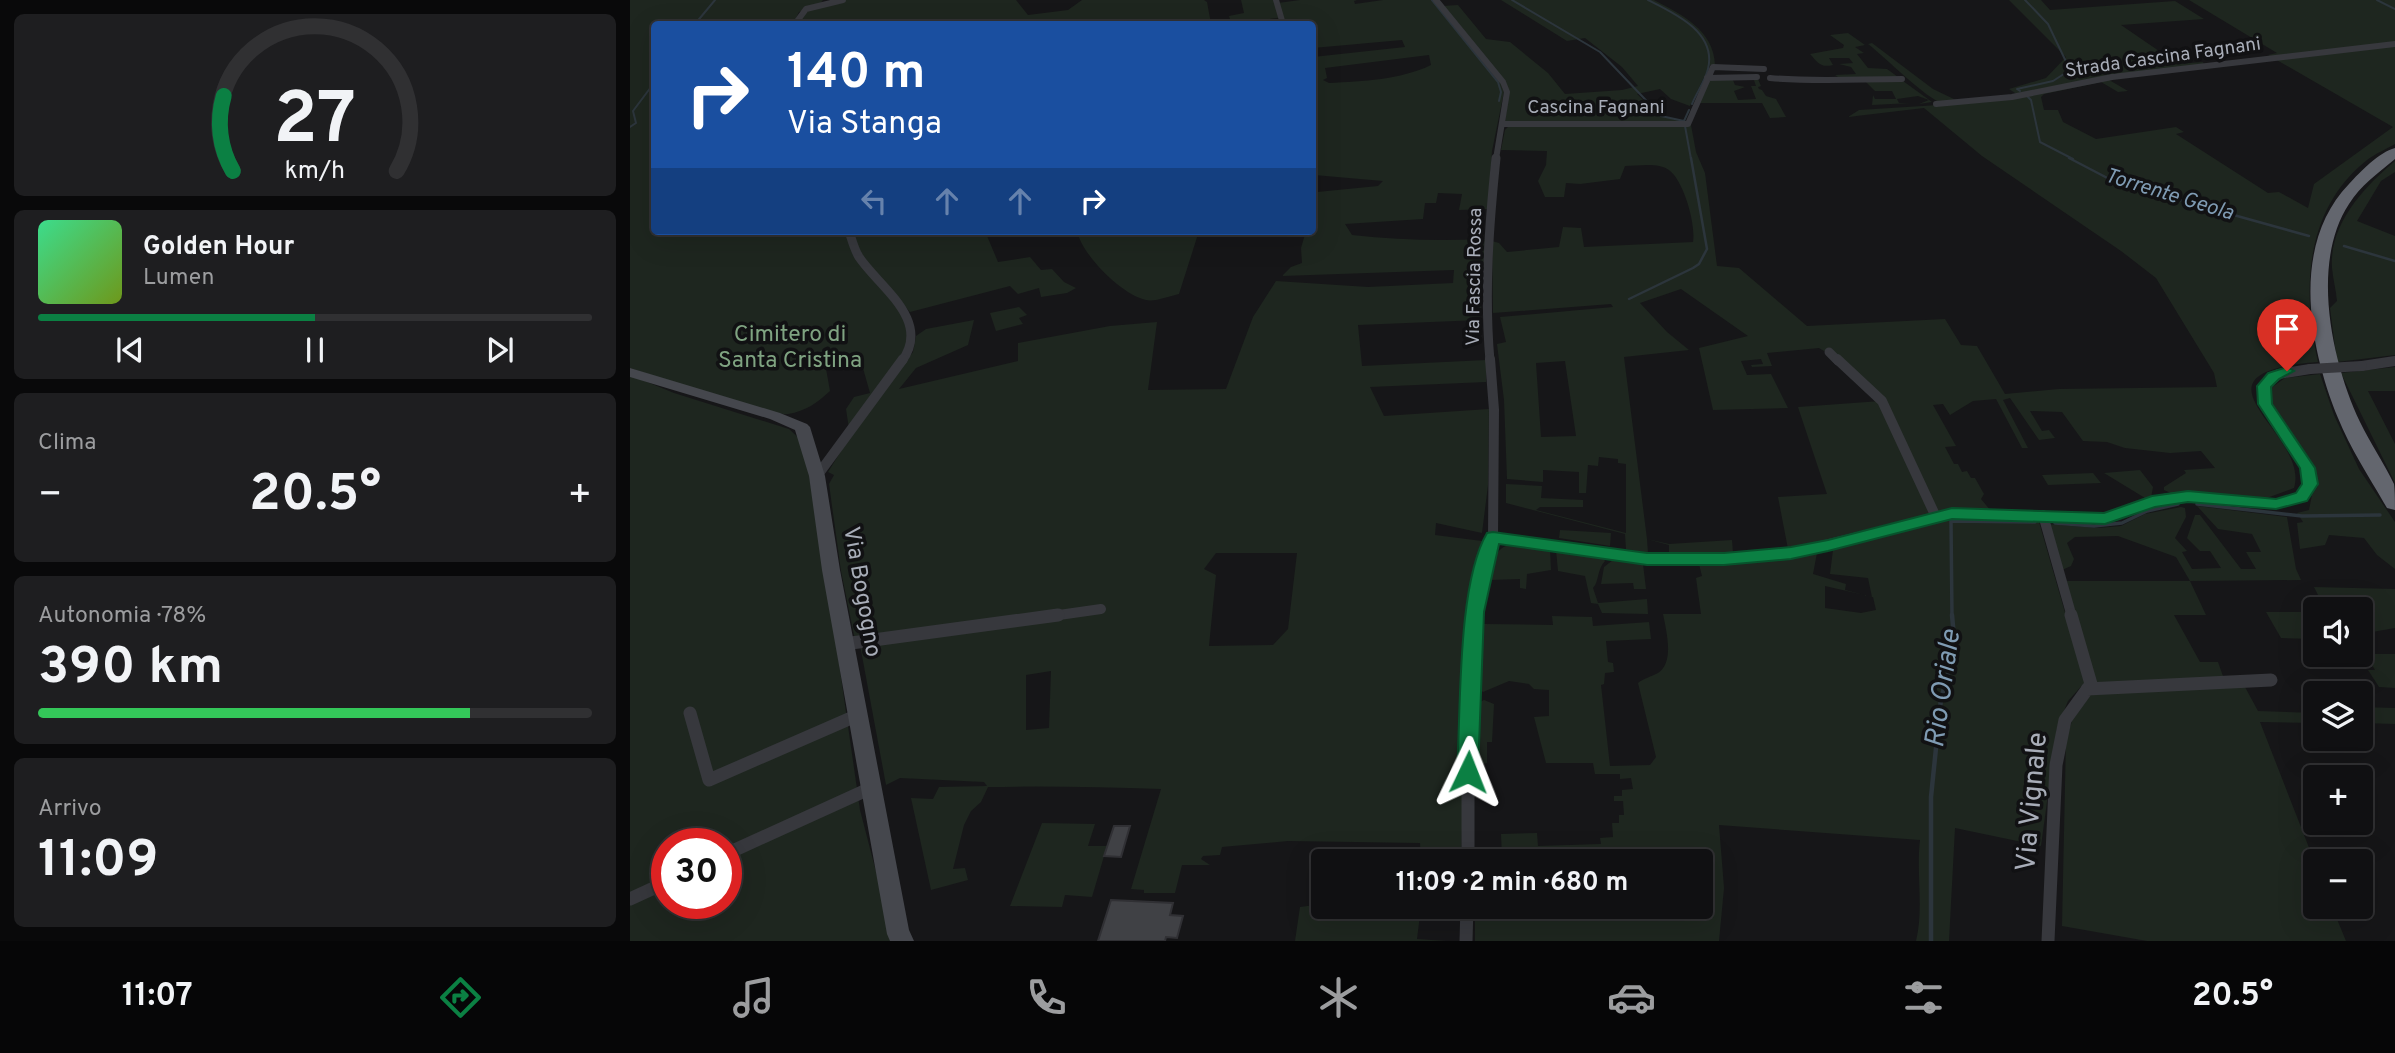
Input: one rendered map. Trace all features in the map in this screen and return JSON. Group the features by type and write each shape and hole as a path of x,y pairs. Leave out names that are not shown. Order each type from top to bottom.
{"highway":[{"path":"2395,152 2363,178 2339,207 2325,239 2320,285 2325,347 2339,393 2359,442 2395,503"}],"main road":[{"name":"Via Bogogno","path":"630,372 775,416 802,427 817,476 844,645 898,934 903,941"}],"street":[{"path":"797,21 806,9 844,0"},
{"path":"1276,0 1282,21"},
{"name":"Via Fascia Rossa","path":"1436,0 1503,82 1507,92 1497,145 1487,248 1486,316 1494,410 1493,537 1487,551 1475,612 1468,754 1468,849"},
{"name":"Strada Cascina Fagnani","path":"1936,104 2012,97 2112,77 2395,44"},
{"path":"1757,77 1707,78 1713,67 1764,69"},
{"name":"Cascina Fagnani","path":"1503,124 1688,124 1707,78"},
{"path":"1770,78 1812,82 1836,79 1902,79"},
{"path":"817,476 907,354 914,336 908,314 857,256 850,235"},
{"path":"1829,352 1882,401 1936,517"},
{"path":"1493,537 1647,559 1724,559 1791,553 1952,514 2105,519 2152,502 2188,497 2276,504 2302,497 2310,484 2308,468 2265,404 2264,386 2273,376 2287,371 2395,361"},
{"path":"2042,515 2091,684 2087,689"},
{"path":"844,645 1101,609"},
{"path":"2087,689 2271,680"},
{"name":"Via Vignale","path":"2048,941 2056,765 2065,720 2087,689"},
{"path":"690,713 709,780 858,715"},
{"path":"742,848 871,788"},
{"path":"630,899 651,889"},
{"path":"1466,941 1467,919"}],"green space":[{"name":"Cimitero di Santa Cristina","path":"630,0 823,0 820,4 799,12 794,21 651,21 651,235 848,235 856,256 904,316 909,337 904,353 849,429 846,409 854,397 870,393 859,354 825,363 830,391 811,406 788,414 736,403 630,368"},
{"path":"846,0 1016,0 1028,15 1068,10 1082,0 1204,0 1207,2 1210,21 798,21 804,12"},
{"path":"1241,0 1275,0 1279,18 1231,21 1229,16 1244,13"},
{"path":"1300,0 1357,0 1354,1 1355,4 1383,0 1432,0 1500,82 1504,92 1492,151 1488,209 1459,210 1462,194 1438,193 1436,203 1425,203 1423,219 1345,224 1352,235 1418,240 1485,239 1480,320 1358,325 1362,366 1486,360 1486,382 1370,387 1384,416 1489,409 1488,485 1482,533 1436,523 1435,535 1482,541 1468,632 1461,849 1420,849 1420,843 1288,841 1222,847 1220,855 1203,856 1201,859 1210,865 1182,865 1175,893 1144,893 1144,890 1131,889 1161,789 988,787 964,825 953,869 965,868 968,880 931,890 911,798 933,799 939,787 987,786 984,782 900,778 886,785 860,645 855,640 841,571 829,484 834,475 828,472 858,424 913,352 916,336 926,329 974,320 968,345 916,368 899,389 1018,361 1018,343 1110,326 1157,322 1148,390 1226,389 1253,317 1276,281 1368,287 1453,283 1454,270 1282,276 1291,267 1302,263 1301,248 1305,235 1316,235 1317,192 1378,186 1383,181 1316,175 1316,57 1405,47 1402,40 1316,48 1316,21 1285,21 1278,3","holes":["1429,55 1431,65 1381,79 1329,83 1323,80 1327,78 1325,68","1216,553 1297,553 1288,629 1273,645 1209,646 1216,575 1204,569","1051,671 1049,728 1026,730 1026,675"]},
{"path":"1501,0 1654,0 1685,17 1702,33 1709,42 1715,65 1710,65 1690,106 1671,99 1660,89 1637,94 1660,116 1683,121 1505,122 1509,92 1443,6 1458,5 1486,39 1510,42 1548,73 1565,94 1622,90 1638,86 1622,67 1585,38 1567,41"},
{"path":"2009,0 2041,0 2050,10 2175,1 2204,19 2121,25 2178,64 2203,62 2204,65 2104,77 2128,91 2118,92 2101,82 2044,94 2041,97 2044,110 2058,110 2063,122 2096,139 2176,127 2184,132 2176,134 2268,193 2279,192 2308,208 2314,184 2393,127 2268,55 2277,53 2189,0 2395,0 2395,144 2367,160 2346,180 2320,227 2310,280 2310,308 2318,362 2276,368 2256,379 2252,392 2258,408 2285,447 2294,467 2294,488 2264,499 2171,493 2164,490 2164,487 2186,473 2184,470 2215,468 2201,451 2170,453 2125,448 2107,442 2083,441 2062,412 2030,411 2042,431 2049,430 2055,438 2039,440 2010,398 2003,400 2028,448 2022,448 1996,399 1973,401 1950,415 1943,404 1933,405 1956,446 1945,447 1954,464 1958,464 1962,472 1967,471 1971,478 1975,478 1984,494 1981,499 1991,511 1935,513 1882,400 1830,350 1819,348 1767,353 1772,366 1752,367 1751,365 1763,364 1761,359 1741,361 1747,375 1771,374 1788,408 1713,410 1699,348 1748,336 1681,289 1640,303 1667,332 1689,350 1624,357 1648,553 1626,549 1625,534 1506,503 1506,484 1542,486 1541,498 1583,500 1583,507 1540,507 1536,510 1626,533 1626,464 1618,463 1618,459 1599,457 1598,466 1588,465 1586,493 1579,493 1579,472 1543,470 1543,482 1507,479 1504,400 1497,344 1506,342 1500,317 1613,307 1611,304 1493,313 1492,241 1499,243 1507,252 1559,247 1563,227 1581,228 1584,247 1693,242 1693,225 1688,204 1680,184 1669,170 1654,165 1625,166 1620,179 1566,183 1564,197 1545,197 1538,181 1546,165 1547,151 1501,150 1505,130 1509,126 1691,125 1696,152 1705,173 1717,266 1739,268 1807,326 1945,319 1961,345 1977,346 2005,394 2059,389 2217,387 2214,373 2156,278 2121,251 1982,156 1924,108 1848,117 1859,110 1986,102 2018,95 2009,89 2046,78 2066,57","holes":["1565,361 1576,436 1541,437 1536,363"]},
{"path":"1848,33 1865,45 1855,47 1864,53 1857,54 1868,68 1887,69 1898,77 1838,77 1835,75 1856,74 1851,67 1839,64 1853,63 1849,58 1829,58 1833,65 1825,66 1810,54 1843,48 1844,45 1830,35"},
{"path":"1872,43 1933,89 1960,102 1943,103 1927,95 1868,44"},
{"path":"1757,77 1761,86 1759,89 1766,96 1776,99 1786,117 1770,118 1762,103 1699,103 1709,80 1732,78 1735,85 1745,87 1734,91 1738,100 1756,99 1751,86 1756,86 1754,80"},
{"path":"1865,81 1903,81 1932,102 1919,104 1929,100 1918,96 1897,99 1899,103 1910,103 1872,105 1873,95 1875,99 1896,99 1892,91 1875,91"},
{"path":"2395,161 2395,172 2381,181 2357,221 2395,236 2395,355 2337,362 2330,308 2337,301 2332,268 2336,236 2342,222 2361,195"},
{"path":"853,235 987,235 998,262 1030,257 1041,270 1052,269 1064,282 1076,288 1067,293 1041,297 1039,288 1018,294 1010,286 910,312 862,259"},
{"path":"1078,235 1198,235 1179,294 1158,300 1136,297 1115,282 1104,273"},
{"path":"1019,307 1027,315 1019,318 1023,324 996,331 990,313"},
{"path":"2395,367 2395,391 2368,391 2395,444 2395,483 2341,373"},
{"path":"2320,374 2334,415 2359,469 2395,522 2395,569 2377,555 2364,538 2329,535 2325,545 2300,549 2297,523 2303,522 2297,513 2309,510 2312,495 2318,486 2315,473 2269,404 2268,390 2285,378"},
{"path":"630,375 674,393 789,429 803,442 826,572 860,810 894,941 630,941"},
{"path":"1881,401 1932,513 1788,549 1778,497 1827,494 1798,407"},
{"path":"2140,470 2153,487 2151,498 2145,498 2104,473"},
{"path":"2093,473 2101,483 2048,485 2042,475"},
{"path":"2197,506 2287,517 2296,569 2301,580 2190,581 2176,557 2118,536 2075,537 2067,543 2074,559 2071,566 2062,570 2047,524 2098,528 2121,526 2145,514 2181,507 2185,508 2186,517 2175,538 2187,551 2182,552 2192,569 2221,568 2210,551 2200,551 2187,538 2195,515 2200,515 2241,569 2256,569 2246,552 2261,552 2252,534 2218,529"},
{"path":"1948,518 2033,518 2039,522 2085,682 2068,701 2057,728 2041,846 1955,828 1949,941 1916,941 1920,840 1719,825 1724,888 1719,941 1475,941 1475,919 1713,919 1713,849 1502,849 1501,834 1537,833 1538,846 1601,844 1600,838 1613,837 1612,823 1619,823 1619,815 1624,815 1623,801 1614,801 1614,796 1622,796 1622,790 1633,789 1631,778 1620,779 1620,774 1595,774 1593,763 1546,763 1534,717 1549,716 1549,690 1534,689 1529,684 1509,681 1483,692 1479,689 1484,624 1553,625 1552,616 1592,617 1593,626 1649,622 1651,639 1606,641 1608,662 1613,663 1614,672 1605,673 1604,684 1601,685 1610,766 1650,765 1656,757 1638,683 1658,673 1666,661 1668,645 1663,614 1701,614 1696,578 1702,576 1699,564 1731,562 1669,555 1669,545 1647,539 1669,544 1732,540 1733,553 1710,554 1797,556 1817,553 1813,574 1846,584 1845,590 1864,595 1825,586 1825,608 1861,613 1876,610 1868,578 1830,574 1833,550 1877,534"},
{"path":"1560,530 1611,533 1610,546 1559,538"},
{"path":"1512,544 1550,549 1551,570 1527,574 1526,589 1520,588 1520,579 1490,580 1497,553"},
{"path":"1556,550 1602,557 1605,561 1593,588 1598,603 1647,599 1648,614 1602,613 1598,604 1591,603 1585,576 1558,571"},
{"path":"1613,560 1643,564 1646,589 1634,589 1633,583 1601,584 1604,567"},
{"path":"2063,581 2190,581 2206,615 2174,615 2200,662 2218,662 2224,679 2099,685 2094,681"},
{"path":"2314,587 2395,589 2395,628 2373,632 2373,597 2319,597"},
{"path":"2266,612 2302,612 2303,639 2281,638"},
{"path":"2373,654 2395,654 2395,688 2379,687 2368,670 2375,670"},
{"path":"2245,687 2258,711 2303,713 2303,723 2260,722 2310,849 2303,849 2303,919 2337,919 2346,941 2147,941 2062,926 2066,739 2072,721 2092,693"},
{"path":"1484,700 1494,704 1492,742 1487,742 1487,763 1478,765 1473,763 1478,703"},
{"path":"2373,707 2395,708 2395,724 2373,723"},
{"path":"1042,823 1095,824 1088,846 1107,846 1092,897 1065,895 1062,907 1010,906"},
{"path":"1311,906 1311,919 1420,919 1417,939 1447,941 1295,941 1300,907"}],"building":[{"path":"1114,826 1130,826 1121,857 1104,856"},
{"path":"1111,900 1173,903 1170,915 1183,916 1177,938 1166,937 1165,941 1098,941"}],"waterway":[{"path":"698,21 715,0"},
{"path":"1432,0 1498,82 1501,92 1499,101"},
{"path":"1512,0 1600,52 1661,116 1684,121 1689,110"},
{"path":"1648,0 1681,18 1700,34 1706,44 1708,69 1692,104"},
{"name":"Torrente Geola","path":"2020,91 2017,89 2053,81 2070,70 2048,24 2025,0"},
{"path":"2377,0 2395,9"},
{"path":"630,127 636,123 633,111 651,87"},
{"name":"Torrente Geola","path":"2027,96 2031,100 2040,142 2073,159"},
{"path":"1685,126 1691,159"},
{"path":"1629,299 1693,268 1699,264 1707,249 1691,158"},
{"name":"Torrente Geola","path":"2069,158 2115,182 2309,236"},
{"name":"Torrente Geola","path":"2344,246 2395,261"},
{"name":"Rio Oriale","path":"2055,523 2094,526 2122,523 2147,511 2178,504"},
{"name":"Rio Oriale","path":"2197,504 2302,516 2380,515"},
{"name":"Rio Oriale","path":"1952,617 1951,521 2035,522"},
{"name":"Rio Oriale","path":"1931,941 1931,797 1941,699 1955,648 1952,615"}],"route":[{"path":"1468,772 1475,612 1487,551 1493,537 1647,559 1724,559 1791,553 1952,514 2105,519 2167,498 2188,497 2276,504 2302,497 2310,484 2308,468 2265,404 2264,386 2273,376 2287,371"}]}
